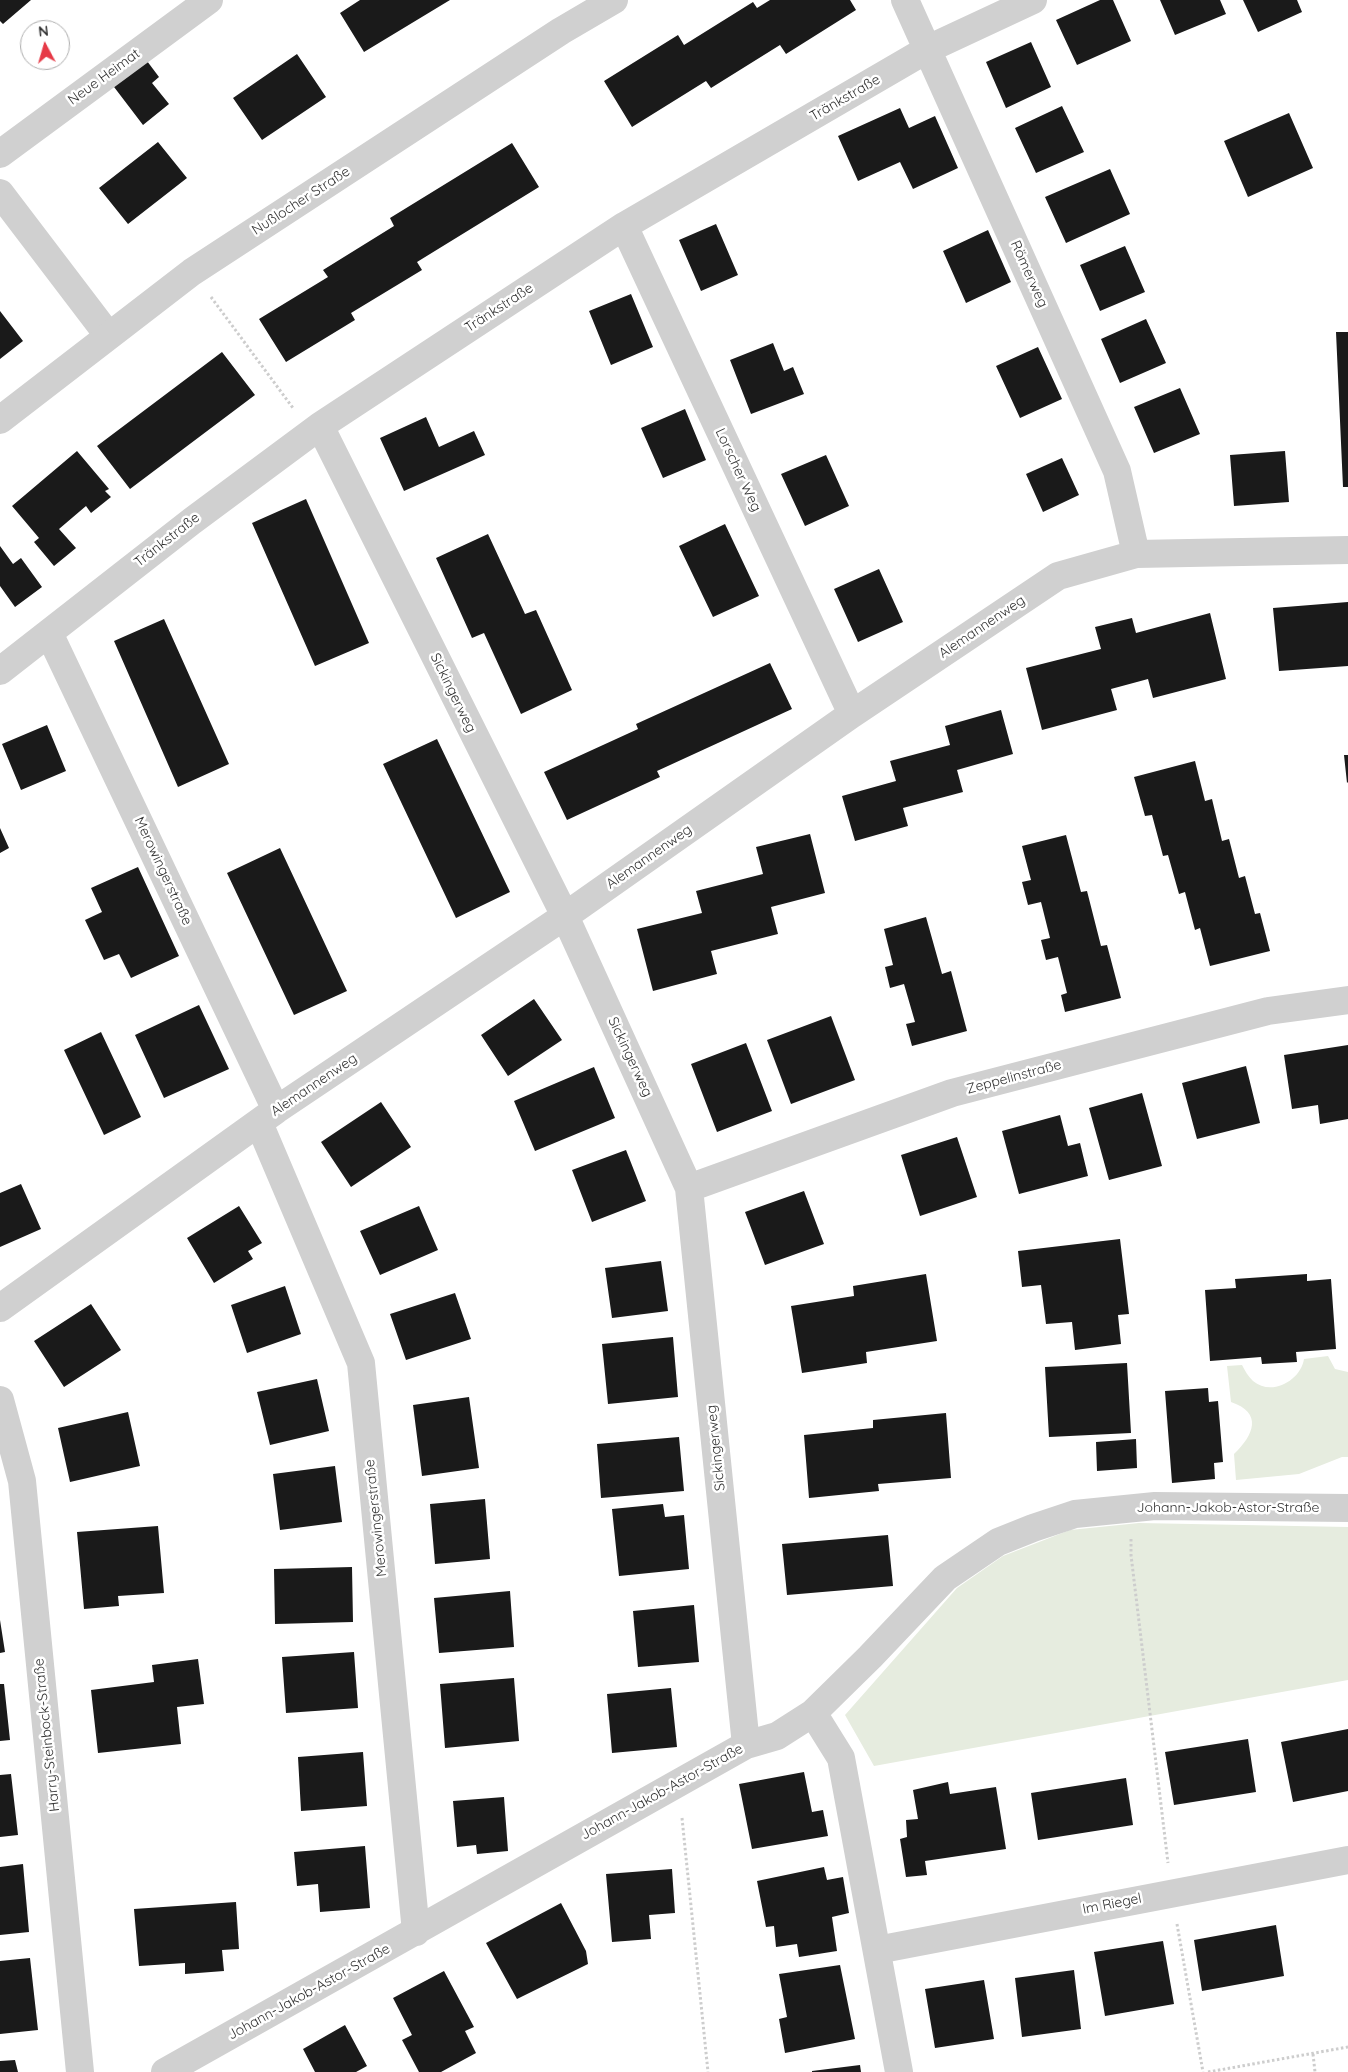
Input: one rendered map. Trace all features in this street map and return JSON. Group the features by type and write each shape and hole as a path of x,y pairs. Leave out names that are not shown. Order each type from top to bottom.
{"street":[{"name":"Neue Heimat","path":"0,154 209,0"},
{"name":"Nußlocher Straße","path":"0,420 192,272 561,30 614,0"},
{"name":"Römerweg","path":"905,0 1117,471 1136,554"},
{"name":"Tränkstraße","path":"0,671 192,521 316,429 624,226 928,49 1033,0"},
{"path":"0,192 108,335"},
{"name":"Lorscher Weg","path":"624,226 852,714"},
{"name":"Sickingerweg","path":"316,429 565,916 689,1188 746,1745"},
{"name":"Alemannenweg","path":"0,1308 268,1117 565,916 852,714 1058,576 1136,554 1348,550"},
{"name":"Merowingerstraße","path":"49,633 268,1117 361,1363 416,1932"},
{"name":"Zeppelinstraße","path":"689,1188 952,1093 1268,1011 1348,1000"},
{"name":"Harry-Steinbock-Straße","path":"0,1400 22,1481 80,2072"},
{"name":"Johann-Jakob-Astor-Straße","path":"166,2072 678,1782 746,1745 777,1736 813,1713 870,1657 944,1578 998,1542 1075,1514 1131,1508 1156,1506 1348,1508"},
{"path":"813,1713 841,1758 899,2072"},
{"name":"Im Riegel","path":"877,1950 1172,1892 1348,1860"}],"path":[{"path":"192,272 316,429"},
{"path":"1131,1508 1131,1555 1172,1892 1203,2072"},
{"path":"678,1782 708,2072"},
{"path":"1208,2072 1348,2047"},
{"path":"1312,2054 1316,2072"}],"shaded area":[{"path":"1328,1356 1335,1369 1348,1372 1348,1457 1342,1457 1299,1474 1236,1480 1234,1454 1246,1439 1252,1425 1248,1412 1231,1402 1227,1366 1242,1365 1253,1381 1261,1386 1277,1387 1285,1384 1297,1374 1302,1367 1304,1359"},
{"path":"1139,1523 1348,1527 1348,1680 874,1766 845,1715 957,1588 1003,1556 1070,1530"}],"building":[{"path":"0,0 31,0 3,24 0,21"},
{"path":"360,0 450,0 364,52 340,13"},
{"path":"770,0 850,0 856,10 786,54 780,45 711,88 706,81 632,127 604,81 678,35 684,45 753,2 757,8"},
{"path":"1100,0 1113,0 1131,41 1077,65 1056,20"},
{"path":"1160,0 1220,0 1226,14 1175,35"},
{"path":"1243,0 1297,0 1302,12 1258,32"},
{"path":"1031,42 1051,87 1006,108 986,62"},
{"path":"297,54 326,97 262,140 233,98"},
{"path":"144,57 159,77 152,83 169,104 143,125 111,83"},
{"path":"1062,106 1084,152 1036,173 1015,128"},
{"path":"900,108 909,128 935,116 958,168 913,189 900,162 858,181 838,136"},
{"path":"1289,113 1313,168 1248,197 1224,141"},
{"path":"158,142 187,178 128,224 99,188"},
{"path":"512,143 539,187 417,262 422,270 351,313 355,320 286,362 259,319 328,277 323,270 394,226 390,218"},
{"path":"1110,169 1130,214 1066,243 1045,197"},
{"path":"716,224 738,275 701,291 679,240"},
{"path":"988,230 1011,282 966,303 943,251"},
{"path":"1125,246 1145,292 1100,311 1080,265"},
{"path":"631,294 653,347 611,365 589,311"},
{"path":"0,311 23,341 0,359"},
{"path":"1146,319 1166,363 1120,383 1101,339"},
{"path":"1336,332 1348,332 1348,487 1343,487"},
{"path":"773,343 784,371 793,367 804,394 751,414 730,360"},
{"path":"1038,347 1062,399 1020,418 996,366"},
{"path":"222,352 255,395 130,489 97,446"},
{"path":"1180,388 1200,434 1154,453 1134,407"},
{"path":"685,409 706,460 663,478 641,428"},
{"path":"426,417 439,447 474,431 485,455 404,491 380,438"},
{"path":"77,451 109,489 105,491 111,497 91,513 86,506 59,529 76,548 54,566 34,542 39,538 12,506"},
{"path":"1285,451 1289,502 1234,506 1230,455"},
{"path":"826,455 849,506 805,526 781,474"},
{"path":"1062,458 1079,495 1043,512 1026,474"},
{"path":"306,499 369,643 315,666 252,523"},
{"path":"725,524 759,596 713,617 679,546"},
{"path":"488,534 525,614 536,610 572,690 521,714 484,633 472,638 436,558"},
{"path":"0,546 13,564 21,558 42,587 15,607 0,586"},
{"path":"879,569 903,622 858,642 834,589"},
{"path":"1348,602 1348,666 1279,671 1273,608"},
{"path":"1210,613 1226,679 1153,698 1148,679 1111,689 1117,710 1042,730 1026,668 1101,649 1095,627 1132,618 1136,633"},
{"path":"164,619 229,764 178,787 114,641"},
{"path":"770,663 792,709 657,771 660,777 567,820 544,772 638,729 636,724"},
{"path":"1001,710 1013,754 957,770 963,792 903,808 908,826 855,841 842,796 896,781 890,761 950,745 945,726"},
{"path":"47,725 66,771 21,790 2,744"},
{"path":"437,739 510,892 456,918 383,764"},
{"path":"1344,755 1348,755 1347,783"},
{"path":"1195,761 1205,801 1212,799 1222,841 1229,839 1239,878 1245,876 1255,914 1260,913 1270,951 1210,966 1200,928 1195,930 1185,892 1179,894 1168,855 1163,856 1152,815 1145,816 1134,777"},
{"path":"0,828 9,848 0,853"},
{"path":"810,834 825,893 771,907 778,934 711,951 717,974 653,991 637,929 702,913 696,891 763,874 756,847"},
{"path":"1066,835 1081,892 1087,891 1101,946 1107,945 1121,998 1065,1012 1061,995 1067,993 1058,957 1046,960 1041,940 1050,938 1041,902 1028,905 1022,882 1031,880 1022,846"},
{"path":"280,848 347,991 294,1015 227,873"},
{"path":"138,867 179,956 131,978 119,954 104,960 85,920 102,912 91,888"},
{"path":"926,917 942,974 951,971 967,1031 912,1046 906,1024 915,1022 904,984 890,988 885,967 893,965 884,929"},
{"path":"534,999 562,1040 508,1076 481,1035"},
{"path":"199,1005 229,1069 164,1098 135,1035"},
{"path":"831,1016 855,1080 791,1104 767,1040"},
{"path":"101,1032 141,1117 104,1135 64,1050"},
{"path":"746,1043 772,1111 717,1132 691,1064"},
{"path":"1348,1045 1348,1119 1320,1124 1318,1105 1292,1109 1284,1055"},
{"path":"1246,1066 1260,1123 1197,1139 1182,1083"},
{"path":"594,1067 615,1118 535,1151 514,1101"},
{"path":"1142,1093 1162,1166 1109,1180 1089,1108"},
{"path":"381,1102 411,1147 351,1187 321,1142"},
{"path":"1060,1115 1068,1146 1080,1143 1088,1176 1019,1194 1002,1131"},
{"path":"957,1137 977,1197 920,1216 901,1155"},
{"path":"626,1150 646,1201 592,1222 572,1170"},
{"path":"21,1184 41,1229 0,1247 0,1193"},
{"path":"804,1191 824,1244 765,1265 745,1212"},
{"path":"239,1206 262,1243 248,1251 253,1259 214,1283 187,1238"},
{"path":"419,1206 438,1250 380,1275 360,1231"},
{"path":"1120,1239 1129,1314 1118,1315 1121,1344 1075,1350 1072,1322 1046,1324 1041,1285 1022,1287 1018,1251"},
{"path":"661,1261 668,1311 612,1318 605,1268"},
{"path":"926,1274 937,1341 866,1352 867,1363 802,1373 791,1306 854,1296 853,1286"},
{"path":"1307,1274 1307,1281 1331,1279 1336,1349 1296,1352 1297,1362 1262,1364 1261,1357 1210,1361 1205,1290 1236,1288 1235,1279"},
{"path":"285,1286 301,1334 247,1353 231,1305"},
{"path":"455,1293 471,1339 406,1360 390,1314"},
{"path":"91,1304 121,1350 64,1387 34,1341"},
{"path":"673,1337 678,1397 608,1404 602,1344"},
{"path":"1127,1363 1131,1433 1049,1437 1045,1367"},
{"path":"317,1379 329,1431 270,1445 257,1392"},
{"path":"1208,1388 1209,1402 1218,1401 1223,1462 1214,1463 1215,1479 1172,1483 1165,1391"},
{"path":"469,1397 479,1468 422,1476 413,1405"},
{"path":"128,1412 140,1466 70,1482 58,1428"},
{"path":"946,1413 951,1478 878,1484 879,1491 809,1498 804,1435 873,1428 873,1420"},
{"path":"679,1437 684,1491 601,1498 597,1444"},
{"path":"1136,1439 1137,1468 1097,1471 1096,1442"},
{"path":"335,1466 342,1522 280,1530 273,1474"},
{"path":"485,1499 490,1559 435,1564 430,1504"},
{"path":"663,1504 665,1517 684,1515 689,1569 619,1576 612,1509"},
{"path":"158,1526 164,1593 118,1596 119,1606 84,1609 77,1532"},
{"path":"888,1535 893,1586 787,1595 782,1544"},
{"path":"352,1567 353,1622 275,1624 274,1569"},
{"path":"510,1591 514,1647 439,1653 434,1598"},
{"path":"694,1605 699,1662 638,1667 633,1611"},
{"path":"0,1620 5,1652 0,1653"},
{"path":"354,1652 358,1708 286,1713 282,1657"},
{"path":"198,1659 204,1704 177,1707 181,1744 98,1753 91,1690 154,1682 152,1665"},
{"path":"514,1678 519,1741 445,1748 440,1684"},
{"path":"0,1684 4,1684 10,1740 0,1741"},
{"path":"671,1688 677,1747 612,1753 607,1694"},
{"path":"1348,1729 1348,1791 1293,1802 1281,1742"},
{"path":"1248,1739 1256,1792 1174,1805 1165,1752"},
{"path":"363,1752 367,1806 301,1811 298,1757"},
{"path":"804,1772 812,1812 823,1810 828,1836 752,1849 739,1784"},
{"path":"11,1774 18,1835 0,1837 0,1775"},
{"path":"1126,1778 1133,1825 1038,1840 1031,1793"},
{"path":"948,1782 950,1794 996,1787 1006,1849 925,1861 927,1875 906,1877 900,1839 907,1837 906,1820 918,1819 913,1790"},
{"path":"504,1797 508,1851 477,1854 476,1845 457,1847 453,1801"},
{"path":"365,1846 370,1908 320,1912 318,1884 297,1886 294,1852"},
{"path":"23,1864 29,1932 0,1935 0,1867"},
{"path":"824,1867 827,1880 843,1877 849,1913 832,1917 837,1951 799,1957 797,1944 776,1947 774,1926 766,1927 757,1881"},
{"path":"672,1869 675,1913 649,1915 651,1939 612,1942 606,1874"},
{"path":"236,1902 239,1949 222,1950 224,1971 185,1974 185,1963 139,1966 134,1909"},
{"path":"561,1903 586,1951 588,1964 517,1999 486,1943"},
{"path":"1276,1925 1284,1976 1202,1991 1194,1940"},
{"path":"1163,1941 1174,2004 1105,2016 1094,1952"},
{"path":"30,1958 38,2030 0,2034 0,1961"},
{"path":"840,1965 855,2039 785,2053 779,2019 787,2017 779,1974"},
{"path":"1074,1970 1081,2029 1022,2037 1015,1978"},
{"path":"444,1971 474,2027 465,2031 476,2053 441,2072 419,2072 402,2040 412,2035 393,1998"},
{"path":"984,1980 994,2039 935,2048 925,1989"},
{"path":"345,2025 367,2066 356,2072 315,2072 303,2049"},
{"path":"15,2060 18,2072 0,2072 0,2061"},
{"path":"860,2065 861,2072 812,2072 812,2071"}]}
